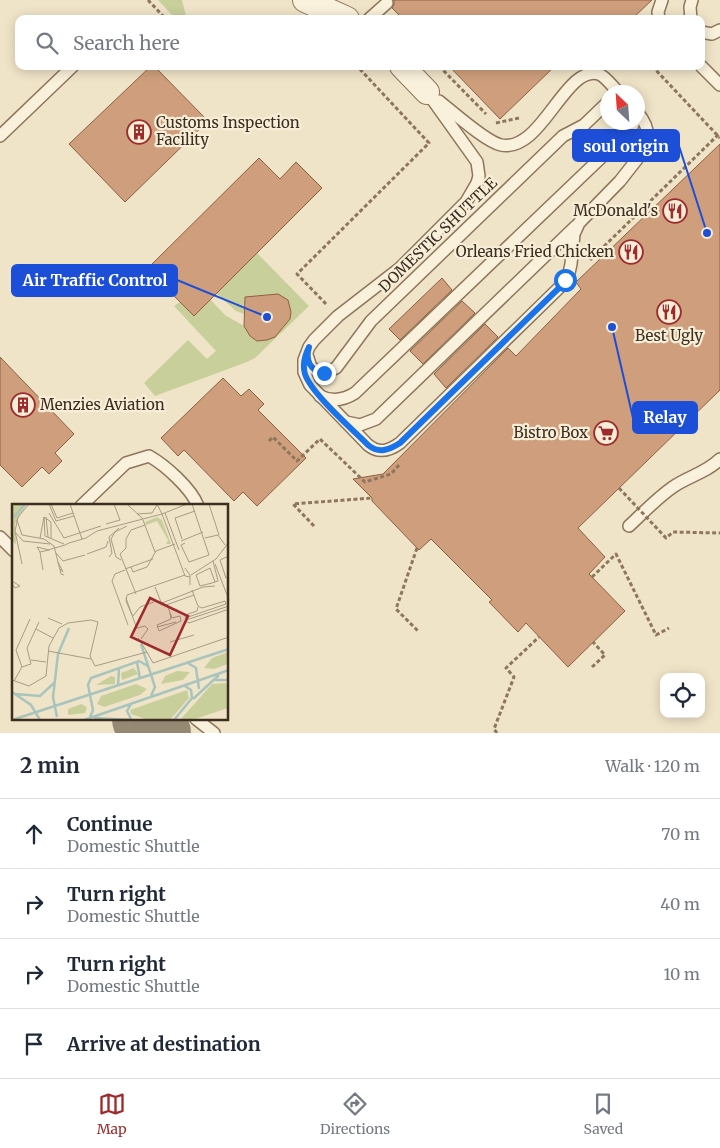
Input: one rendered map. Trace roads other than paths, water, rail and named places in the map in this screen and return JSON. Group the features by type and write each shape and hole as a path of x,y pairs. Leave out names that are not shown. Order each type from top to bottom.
{"street":[{"path":"305,0 339,15"},
{"path":"406,70 427,92"}],"lane":[{"path":"658,15 662,0"},
{"path":"691,15 692,0"},
{"path":"373,15 387,2"},
{"path":"705,34 712,34 720,30"},
{"path":"705,68 720,73"},
{"path":"0,136 69,70"},
{"path":"705,70 720,85"},
{"path":"427,92 492,141 503,145 510,145 529,136 579,79 593,73 604,78 611,85"},
{"path":"604,78 607,85"},
{"path":"427,92 476,162 479,168 477,184 466,202 400,268 338,316 324,330 309,347 304,360 304,372 310,385 368,445 377,450 388,450 400,443 561,286 569,272 574,234 579,223"},
{"name":"DOMESTIC SHUTTLE","path":"309,347 307,357 315,371 324,373 336,368 371,321 563,136 584,125 600,110"},
{"path":"343,420 360,425 376,419 579,223 620,181 645,148 648,142 648,131 645,126"},
{"path":"319,395 337,400 354,393 629,130"},
{"path":"82,504 126,463 148,456 160,463 194,497 197,504"},
{"path":"629,526 666,492 707,470 720,459"},
{"path":"0,537 12,549"},
{"path":"197,720 214,733"}],"place":[{"name":"Customs Inspection Facility","path":"139,132"},
{"name":"McDonald's","path":"675,211"},
{"name":"soul origin","path":"707,233"},
{"name":"Orleans Fried Chicken","path":"631,252"},
{"name":"Best Ugly","path":"669,312"},
{"name":"Air Traffic Control","path":"267,317"},
{"name":"Relay","path":"612,327"},
{"name":"Menzies Aviation","path":"23,405"},
{"name":"Bistro Box","path":"606,433"}]}
